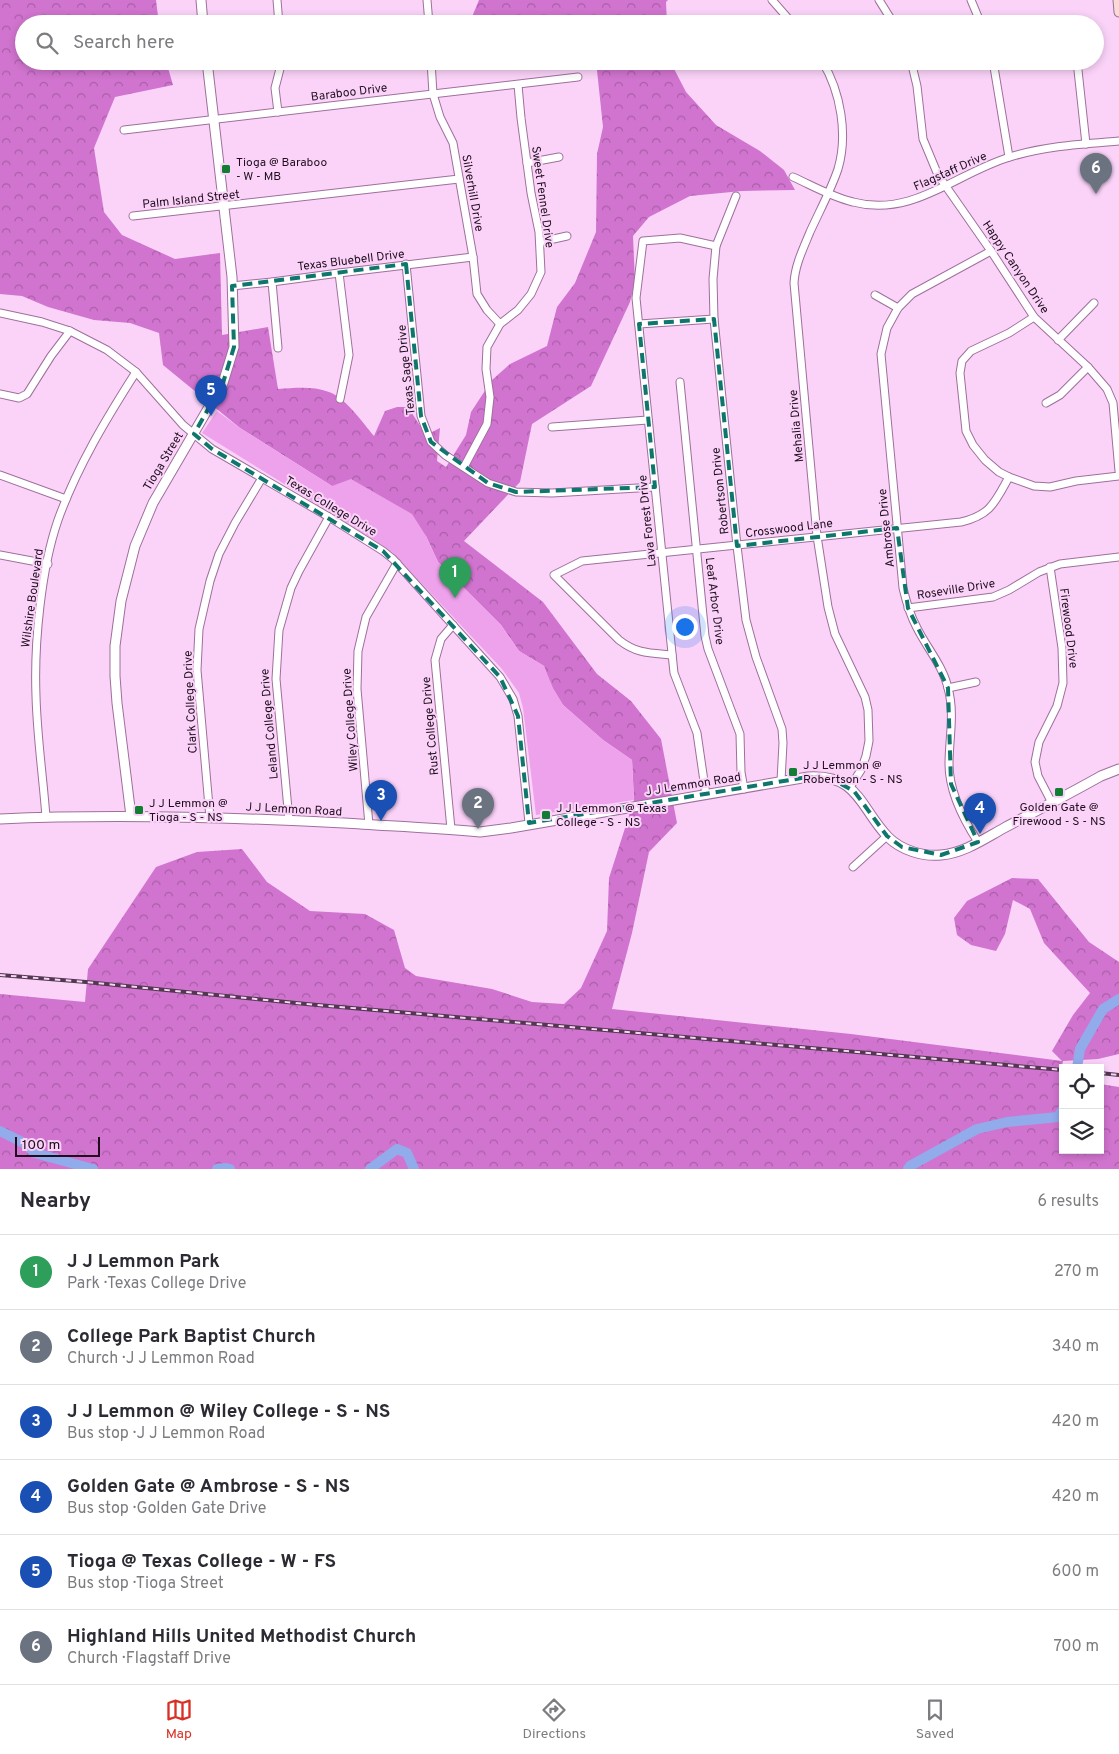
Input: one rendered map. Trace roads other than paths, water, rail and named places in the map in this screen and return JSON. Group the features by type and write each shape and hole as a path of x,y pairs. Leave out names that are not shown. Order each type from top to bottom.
{"main road":[{"path":"1118,0 1119,12"}],"street":[{"path":"200,0 202,15"},
{"path":"277,0 278,15"},
{"path":"427,0 428,15"},
{"path":"772,0 785,15"},
{"path":"880,0 889,15"},
{"path":"970,0 977,15"},
{"name":"Tioga Street","path":"131,816 116,695 115,646 119,616 135,546 146,518 159,492 223,383 234,347 232,286 208,70"},
{"path":"278,112 275,88 280,70"},
{"name":"Silverhill Drive","path":"432,70 433,94 440,117 453,143 473,257 477,294 487,310 500,324"},
{"name":"Mehalia Drive","path":"827,70 837,98 842,132 839,162 798,261 794,283 817,536 828,607 835,634 865,697 868,710 869,741 866,756 861,770 850,788"},
{"name":"Happy Canyon Drive","path":"913,70 917,86 922,139 938,175 992,251 1034,317 1088,367 1107,389 1116,412 1119,472"},
{"path":"994,70 1009,157"},
{"path":"1078,70 1086,144"},
{"name":"Baraboo Drive","path":"124,130 578,77"},
{"name":"Sweet Fennel Drive","path":"464,467 487,424 490,397 486,369 487,348 500,324 518,310 531,294 541,272 539,232 527,162 518,85"},
{"name":"Flagstaff Drive","path":"793,177 846,200 864,205 892,206 923,197 945,185 1009,157 1048,148 1119,141"},
{"path":"527,162 559,157"},
{"name":"Palm Island Street","path":"133,216 459,179"},
{"name":"Robertson Drive","path":"736,196 716,246 712,279 714,318 737,546 748,630 782,729 781,782"},
{"path":"540,242 566,236"},
{"name":"Lava Forest Drive","path":"706,795 697,734 674,672 636,298 643,241 680,238 716,246"},
{"name":"Ambrose Drive","path":"978,842 970,830 950,784 948,766 951,728 948,688 939,664 915,625 908,608 902,581 881,354 888,328 898,308 912,294 992,251"},
{"name":"Texas Bluebell Drive","path":"232,286 473,257"},
{"name":"Texas Sage Drive","path":"406,264 422,416 431,442 445,455 488,483 516,492 552,493 655,487"},
{"path":"339,272 349,355 340,399"},
{"path":"272,282 278,348"},
{"path":"875,295 898,308"},
{"path":"1058,340 1094,304"},
{"name":"Texas College Drive","path":"0,313 35,320 70,331 107,350 136,372 164,404 212,449 329,517 383,551 397,563 500,677 513,699 521,731 529,824"},
{"path":"1034,317 1009,333 971,351 962,361 966,431 972,445 999,472 1034,486 1050,486 1076,480 1119,476"},
{"path":"639,324 714,318"},
{"path":"0,394 19,398 27,394 51,356 70,331"},
{"path":"1046,403 1060,395 1088,367"},
{"name":"Wilshire Boulevard","path":"46,817 35,689 40,612 51,544 66,499 83,461 106,419 136,372"},
{"name":"Leaf Arbor Drive","path":"680,382 708,649 740,734 741,772 744,789"},
{"path":"552,427 648,420"},
{"path":"0,475 66,499"},
{"name":"Crosswood Lane","path":"672,655 644,653 631,648 619,640 554,574 582,561 943,524 976,518 987,512 992,506 1009,477"},
{"name":"Clark College Drive","path":"210,818 196,670 199,629 218,554 262,478"},
{"name":"Leland College Drive","path":"289,820 276,679 279,630 284,607 298,571 329,517"},
{"path":"0,555 48,564"},
{"name":"Roseville Drive","path":"908,608 993,597 1050,567 1070,562 1119,557"},
{"name":"Wiley College Drive","path":"369,825 357,689 358,651 366,617 397,563"},
{"name":"Firewood Drive","path":"1050,567 1062,648 1063,683 1057,706 1039,742 1035,762 1038,776 1052,803"},
{"name":"Rust College Drive","path":"451,829 435,660 440,639 453,625"},
{"path":"948,688 976,682"},
{"path":"850,788 860,798 887,836 896,844 933,856 958,852 1101,776 1119,769"},
{"name":"J J Lemmon Road","path":"0,819 131,816 289,820 480,832 820,777 837,780 850,788"},
{"path":"852,866 887,836"}],"waterway":[{"path":"1078,1064 1080,1049 1103,1009 1119,999"},
{"path":"908,1169 910,1166 977,1129 1007,1122 1059,1115"},
{"path":"0,1131 24,1143 35,1153 93,1169"},
{"path":"370,1169 397,1149 407,1153 414,1169"},
{"path":"217,1169 230,1169"}],"railway":[{"path":"0,975 306,1004 1059,1070"},
{"path":"1104,1073 1119,1075"}],"place":[{"name":"Tioga @ Baraboo - W - MB","path":"226,169"},
{"name":"Highland Hills United Methodist Church","path":"1096,194"},
{"name":"Tioga @ Texas College - W - FS","path":"211,416"},
{"name":"J J Lemmon Park","path":"455,598"},
{"name":"J J Lemmon @ Robertson - S - NS","path":"793,772"},
{"name":"Golden Gate @ Firewood - S - NS","path":"1059,792"},
{"name":"J J Lemmon @ Tioga - S - NS","path":"139,810"},
{"name":"J J Lemmon @ Texas College - S - NS","path":"546,815"},
{"name":"J J Lemmon @ Wiley College - S - NS","path":"381,821"},
{"name":"College Park Baptist Church","path":"478,829"},
{"name":"Golden Gate @ Ambrose - S - NS","path":"980,834"}]}
